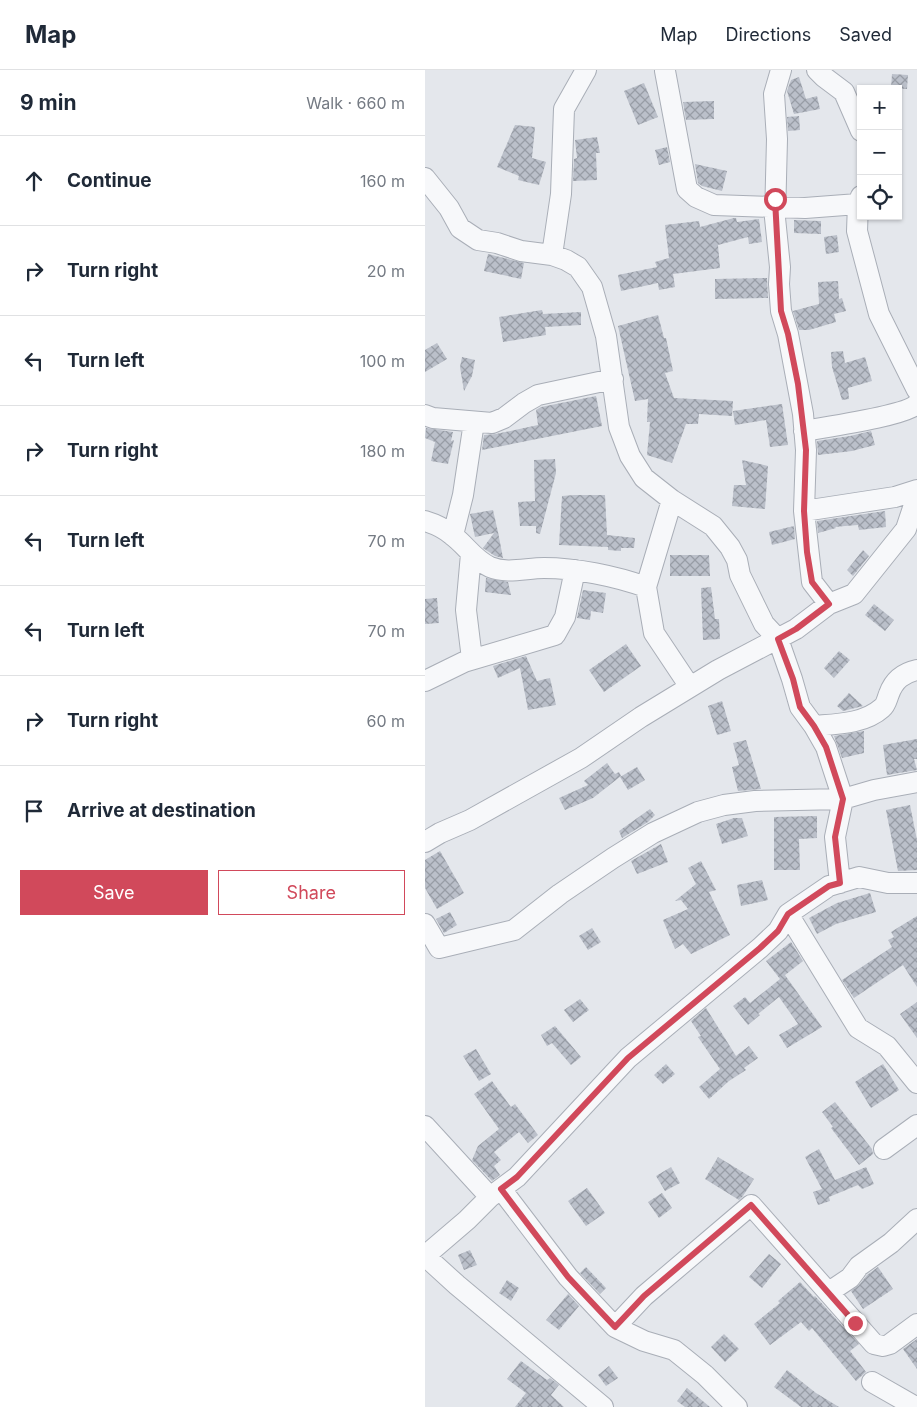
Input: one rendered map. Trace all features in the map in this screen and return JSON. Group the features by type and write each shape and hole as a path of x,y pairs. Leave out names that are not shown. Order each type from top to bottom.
{"street":[{"path":"552,255 561,194 564,109 586,70"},
{"path":"781,70 774,94 777,139 776,244 780,267 781,311 788,334 803,414 806,450 804,511 812,582 829,604"},
{"path":"817,70 843,92 861,130"},
{"path":"665,71 687,189 696,197 715,205 775,208 805,208 857,200"},
{"path":"425,178 449,208 460,228 478,240 497,243 521,251 552,255 566,260 578,267 592,287 606,336 619,427 630,456 644,478 672,500 713,526 730,547 737,560 740,575 764,624 778,639 793,679 800,707 826,747 843,799 835,837 840,883"},
{"path":"858,220 857,231 879,314 917,390"},
{"path":"425,415 433,418 492,423 504,418 538,395 613,379"},
{"path":"804,431 892,414 913,408 917,404"},
{"path":"453,535 463,495 473,422"},
{"path":"804,511 895,497 917,490"},
{"path":"425,842 470,820 581,758 641,717 718,670 796,629 829,604 854,594 906,529 917,496"},
{"path":"672,500 646,587 654,633 690,687"},
{"path":"425,521 453,535 471,554 491,567 514,571 543,568 575,570 633,582 646,587"},
{"path":"471,554 466,610 472,659"},
{"path":"425,681 472,659 555,635 565,617 575,570"},
{"path":"814,726 852,722 875,714 884,706 898,678 908,672 917,670"},
{"path":"425,924 439,948 514,930 560,894 653,833 698,812 724,805 755,801 843,799 917,782"},
{"path":"603,1407 425,1256 495,1193 517,1177 628,1058 760,948 778,931 788,914 829,886 859,877 889,884 917,883"},
{"path":"788,914 858,1028 887,1046 917,1083"},
{"path":"884,1149 917,1125"},
{"path":"425,1126 495,1193 568,1277 615,1327 644,1341 675,1350 705,1375 737,1407"},
{"path":"615,1327 644,1296 751,1205 874,1344 883,1346 890,1344 917,1324"},
{"path":"829,1292 851,1278 859,1266 891,1243 917,1219"},
{"path":"872,1382 917,1406"}],"building":[{"path":"892,74 908,75 907,89 902,89 902,85 891,85"},
{"path":"799,77 806,99 817,96 820,109 794,114 787,91 791,80"},
{"path":"644,83 658,117 638,125 624,91"},
{"path":"714,101 714,119 686,120 683,102"},
{"path":"799,116 800,130 788,131 787,117"},
{"path":"515,125 535,127 532,158 546,162 539,185 518,180 519,176 497,167"},
{"path":"597,137 600,153 596,153 597,180 573,181 574,159 577,158 575,140"},
{"path":"667,147 670,162 659,165 655,150"},
{"path":"695,164 727,171 722,191 702,186 698,183"},
{"path":"736,218 737,222 759,219 762,242 749,244 748,237 718,245 720,268 673,274 675,287 659,290 658,283 621,291 618,275 657,267 655,262 669,258 665,225 699,221 700,227"},
{"path":"794,220 821,221 821,234 794,233"},
{"path":"837,235 839,252 826,254 824,237"},
{"path":"488,254 524,263 521,279 484,271"},
{"path":"767,278 768,298 715,299 715,279"},
{"path":"838,281 839,299 842,298 846,311 834,314 836,322 809,330 799,330 793,311 819,304 818,282"},
{"path":"542,310 543,314 581,312 581,325 545,327 546,335 503,342 499,317"},
{"path":"658,315 664,338 666,338 673,371 665,373 674,398 733,401 732,416 699,414 698,424 686,424 672,463 647,455 650,422 647,422 648,399 635,401 618,326"},
{"path":"437,343 447,359 425,372 425,350"},
{"path":"843,351 845,363 865,357 872,381 848,388 849,399 842,400 832,367 831,352"},
{"path":"462,357 475,360 472,376 464,391 460,367"},
{"path":"596,396 602,426 482,450 484,435 538,425 536,410 541,407"},
{"path":"782,404 788,445 770,447 766,420 735,425 733,411"},
{"path":"426,428 453,432 451,441 454,440 448,464 431,461 435,442 425,438"},
{"path":"871,431 875,445 852,451 818,455 817,441"},
{"path":"555,459 556,473 540,534 536,533 536,526 520,526 518,502 535,501 534,460"},
{"path":"742,460 768,466 765,509 732,506 734,485 746,485"},
{"path":"605,495 607,535 635,538 634,548 621,548 621,551 608,550 608,547 559,545 562,496"},
{"path":"493,510 503,558 495,556 483,548 494,533 475,537 470,514"},
{"path":"885,511 886,527 859,530 858,525 845,526 835,527 818,533 817,521"},
{"path":"794,526 795,539 772,545 769,532"},
{"path":"863,550 869,556 853,576 847,570"},
{"path":"670,555 709,555 710,576 670,576"},
{"path":"486,578 508,582 511,595 485,592"},
{"path":"711,587 715,619 719,619 720,639 703,640 701,588"},
{"path":"583,590 606,593 603,613 591,611 590,620 577,618"},
{"path":"437,598 439,623 425,624 425,599"},
{"path":"874,604 894,620 885,631 865,615"},
{"path":"626,644 641,666 604,692 589,670"},
{"path":"839,651 850,660 834,678 824,668"},
{"path":"526,656 537,681 550,678 556,705 528,710 520,668 498,678 493,666"},
{"path":"849,693 863,706 843,711 837,706"},
{"path":"722,701 731,731 717,735 708,706"},
{"path":"864,731 864,753 842,758 834,736"},
{"path":"917,739 917,759 914,759 917,770 887,775 883,745"},
{"path":"746,740 761,789 738,791 732,767 739,765 733,743"},
{"path":"607,763 615,774 619,772 621,776 593,798 565,810 559,798 588,785 584,781"},
{"path":"637,767 645,780 628,790 620,777"},
{"path":"910,805 917,840 917,870 898,871 886,810"},
{"path":"650,809 655,815 648,822 622,838 619,831"},
{"path":"817,816 817,838 799,839 800,870 774,870 774,817"},
{"path":"734,818 742,818 748,836 722,844 716,824"},
{"path":"661,844 668,862 637,874 631,861"},
{"path":"440,851 464,893 437,909 425,888 425,860"},
{"path":"701,861 716,890 709,892 730,935 691,954 683,944 675,949 663,920 688,909 681,900 675,901 696,884 688,868"},
{"path":"762,880 768,900 741,906 737,885"},
{"path":"870,893 876,912 836,924 817,934 809,918 837,903"},
{"path":"450,912 457,925 444,933 436,919"},
{"path":"917,916 917,987 903,965 854,998 842,980 892,947 888,940 894,937 891,932"},
{"path":"592,928 601,942 588,950 579,936"},
{"path":"791,942 803,961 780,979 766,961"},
{"path":"785,975 822,1027 787,1048 779,1035 798,1024 779,997 748,1025 733,1006 745,997 750,1003"},
{"path":"580,999 589,1010 573,1022 564,1010"},
{"path":"917,1002 917,1038 900,1014"},
{"path":"706,1008 736,1056 749,1046 758,1058 744,1068 746,1070 729,1081 709,1099 699,1087 720,1069 698,1037 701,1036 691,1021"},
{"path":"555,1026 581,1057 571,1065 552,1043 547,1046 541,1035"},
{"path":"476,1049 491,1074 479,1081 463,1056"},
{"path":"666,1064 675,1074 663,1084 654,1075"},
{"path":"883,1064 899,1090 871,1108 855,1082"},
{"path":"492,1081 511,1107 515,1104 538,1135 528,1143 519,1132 494,1152 501,1160 494,1166 500,1175 492,1181 472,1160 478,1146 499,1129 474,1094"},
{"path":"835,1102 872,1149 873,1154 859,1165 831,1128 833,1127 822,1112"},
{"path":"819,1149 835,1180 866,1167 874,1184 862,1189 858,1185 829,1197 830,1201 818,1205 813,1192 822,1189 805,1157"},
{"path":"718,1157 754,1179 739,1200 705,1179"},
{"path":"671,1167 680,1183 665,1191 656,1176"},
{"path":"587,1188 605,1213 586,1226 568,1201"},
{"path":"662,1193 672,1208 659,1218 648,1202"},
{"path":"470,1250 477,1265 464,1270 458,1255"},
{"path":"769,1254 781,1264 762,1288 749,1277"},
{"path":"586,1267 606,1288 600,1294 580,1273"},
{"path":"878,1267 893,1289 863,1309 851,1291"},
{"path":"507,1280 519,1288 511,1301 499,1293"},
{"path":"800,1282 859,1344 850,1351 866,1372 856,1381 812,1328 809,1331 801,1322 770,1345 754,1324 780,1303 778,1301"},
{"path":"568,1294 579,1306 559,1330 546,1320"},
{"path":"724,1334 739,1349 725,1362 711,1347"},
{"path":"917,1339 917,1369 903,1349"},
{"path":"521,1361 547,1380 550,1378 559,1385 551,1395 564,1407 515,1407 526,1393 507,1379"},
{"path":"609,1366 618,1378 606,1386 598,1375"},
{"path":"787,1370 816,1393 839,1407 801,1407 774,1387"},
{"path":"687,1388 710,1407 685,1407 677,1401"}],"route":[{"path":"775,199 781,311 788,334 803,414 806,450 804,511 807,552 812,582 829,604 816,616 778,639 793,679 800,707 826,747 843,799 835,837 840,883 829,886 788,914 778,931 760,948 628,1058 517,1177 501,1189 520,1215 539,1236 568,1277 615,1327 644,1296 751,1205 855,1323"}]}
